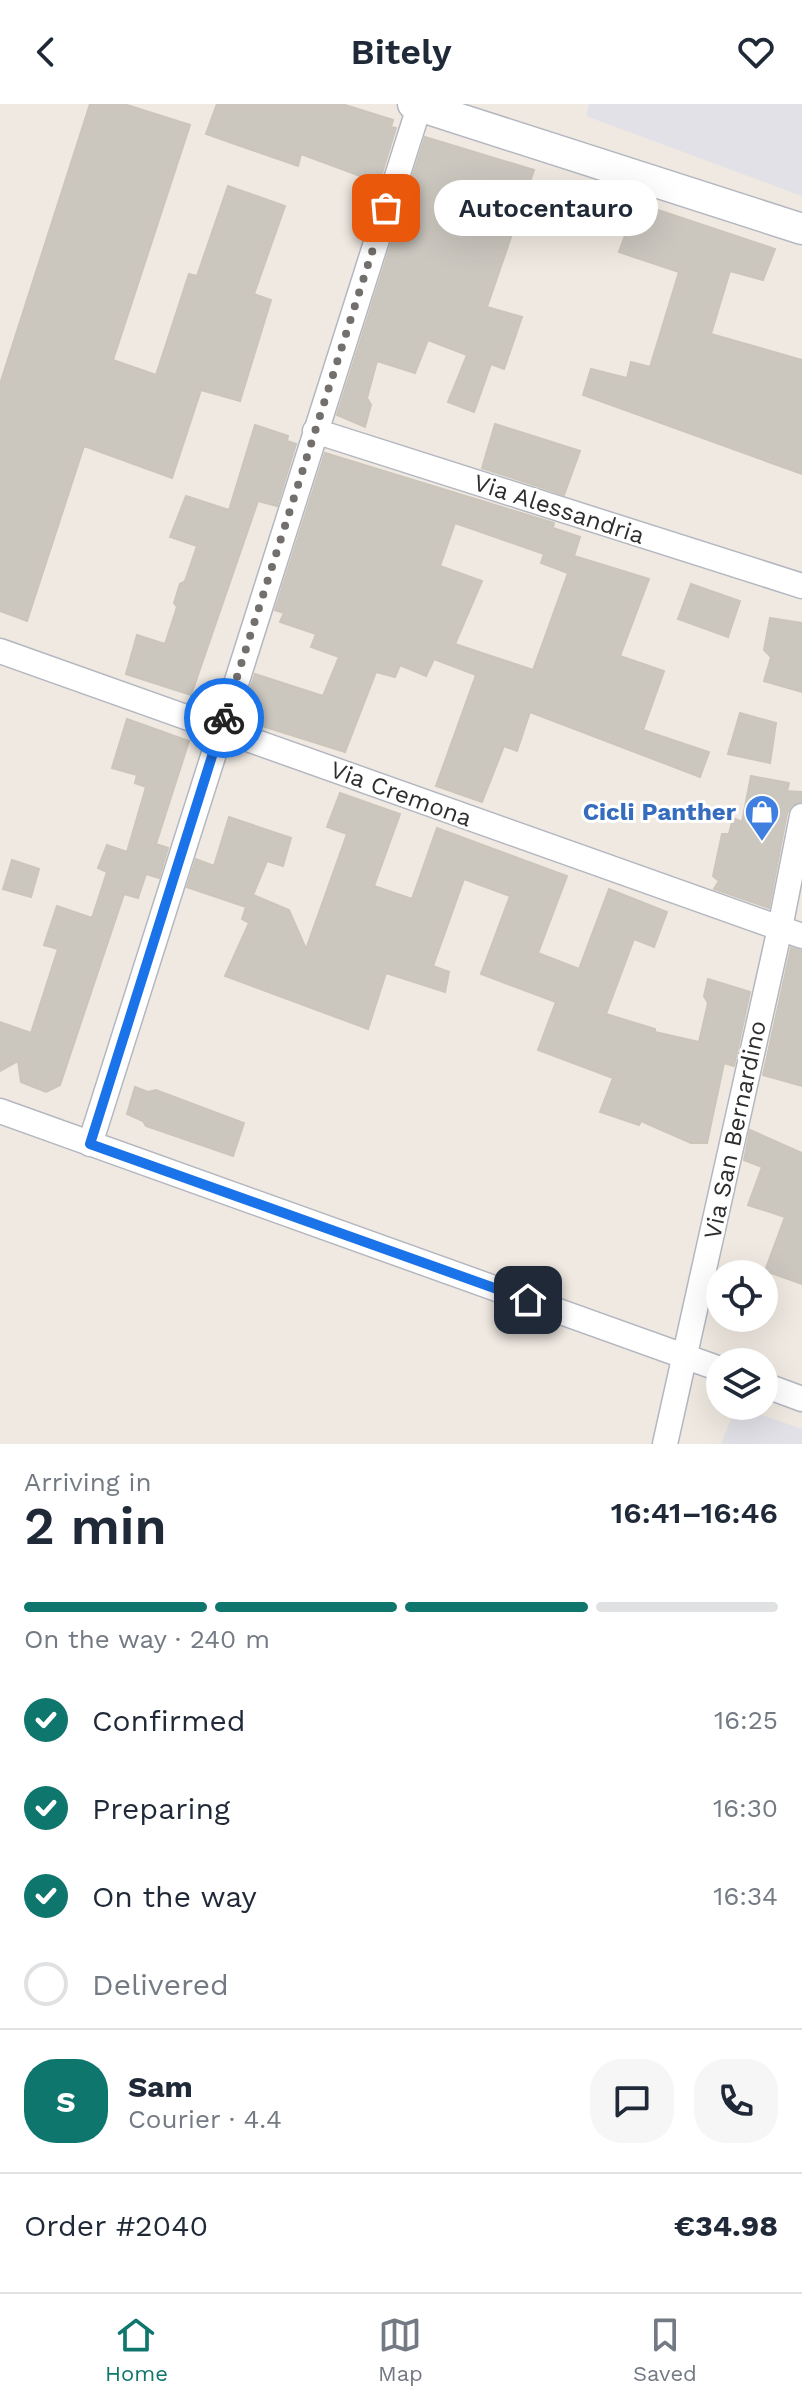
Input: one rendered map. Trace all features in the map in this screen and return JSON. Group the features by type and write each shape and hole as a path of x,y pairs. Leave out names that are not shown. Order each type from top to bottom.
{"street":[{"path":"90,1144 417,105 802,229"},
{"name":"Via Alessandria","path":"315,431 802,586"},
{"name":"Via Cremona","path":"0,651 791,932"},
{"name":"Via San Bernardino","path":"665,1444 791,932 802,816"},
{"path":"0,1111 706,1364"},
{"path":"778,1390 802,1399"}],"shaded area":[{"path":"589,104 802,104 802,196 586,116"},
{"path":"730,1420 776,1420 802,1429 802,1444 721,1444"}],"building":[{"path":"90,104 124,104 190,125 113,360 156,375 189,274 197,276 228,186 285,206 254,294 271,300 240,401 201,390 172,478 84,446 27,621 0,611 0,384"},
{"path":"217,104 342,104 393,120 391,127 396,128 379,183 301,154 298,166 206,134"},
{"path":"425,137 534,170 487,307 522,317 504,369 491,364 474,412 448,402 467,355 428,340 415,373 377,361 367,398 371,405 365,427 337,415"},
{"path":"637,203 775,249 763,280 730,271 711,334 802,360 802,474 583,395 591,369 627,378 631,362 650,367 679,272 619,252"},
{"path":"495,424 580,451 564,495 482,468"},
{"path":"255,425 288,436 287,441 296,444 277,506 258,501 191,695 126,674 137,635 165,644 177,607 174,603 180,584 185,581 197,546 170,537 186,496 229,510"},
{"path":"325,453 554,523 553,528 580,537 574,556 649,579 620,656 664,671 643,730 709,752 700,777 530,712 517,751 504,746 482,802 436,786 476,675 434,659 426,676 400,665 395,677 376,672 345,752 243,720 241,716 255,674 323,696 339,657 311,647 316,634 280,622 284,613 275,610","holes":["455,523 544,554 541,563 568,573 533,670 455,644 482,581 440,566"]},
{"path":"691,584 740,601 728,637 678,619"},
{"path":"770,618 802,623 802,692 764,681 771,657 764,650"},
{"path":"740,713 776,723 770,763 728,754"},
{"path":"127,719 189,741 156,844 168,848 159,878 146,874 138,898 124,894 60,1085 46,1092 21,1082 18,1061 0,1071 0,1022 31,1033 58,949 44,945 57,906 92,918 107,872 98,868 107,845 127,852 146,787 135,783 137,775 112,768"},
{"path":"751,776 789,783 787,791 802,792 802,801 791,806 787,813 769,908 714,889 719,881 713,876 722,834 729,834 733,818 742,822"},
{"path":"340,793 400,814 374,886 412,899 437,828 567,876 538,953 579,969 609,889 667,912 654,947 634,939 606,1014 655,1029 655,1032 699,1042 708,1003 704,996 708,979 750,992 734,1066 724,1063 707,1143 691,1143 641,1121 639,1125 600,1112 613,1078 538,1050 556,1002 481,974 510,896 464,879 433,966 449,972 445,992 386,973 368,1029 225,976 249,923 242,919 246,907 187,887 196,859 214,866 229,817 291,838 283,866 267,861 253,895 289,910 306,949 347,834 327,827"},
{"path":"12,860 39,869 31,897 3,889"},
{"path":"791,948 802,951 802,1086 763,1075"},
{"path":"135,1087 148,1092 156,1090 244,1123 233,1156 146,1126 143,1121 127,1114"},
{"path":"750,1130 802,1153 802,1284 778,1276 778,1260 769,1260 785,1217 748,1205 762,1167 744,1160"}],"way so far":[{"path":"224,718 386,208"}],"place":[{"name":"Autocentauro","path":"386,208"},
{"name":"Cicli Panther","path":"762,843"}],"route":[{"path":"224,718 90,1144 528,1300"}]}
